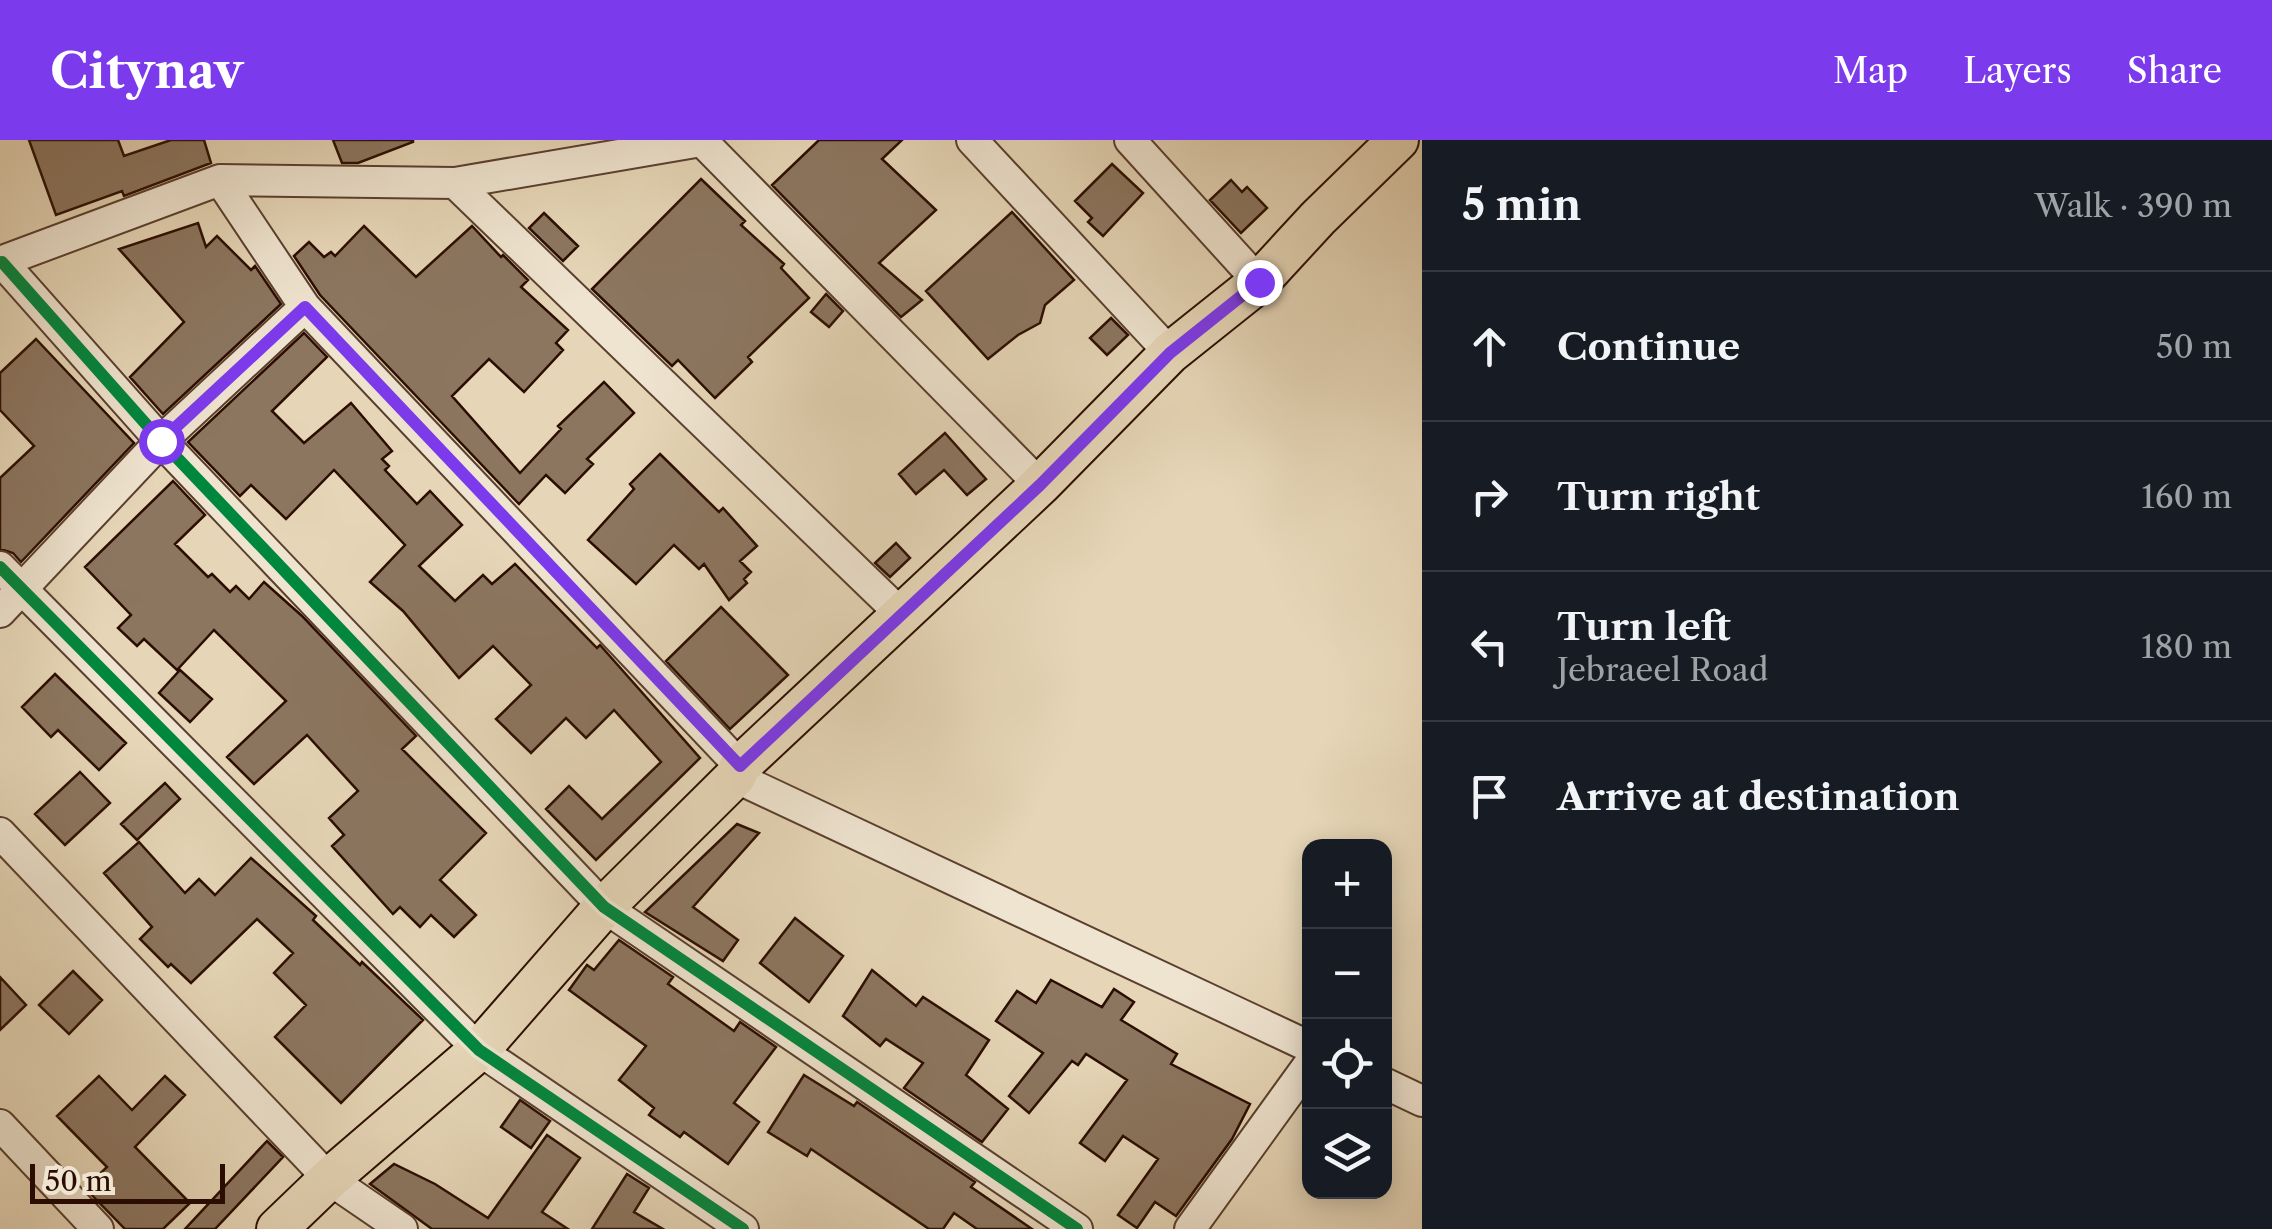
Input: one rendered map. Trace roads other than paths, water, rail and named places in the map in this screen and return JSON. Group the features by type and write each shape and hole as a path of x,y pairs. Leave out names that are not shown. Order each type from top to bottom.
{"main road":[{"path":"277,1229 478,1050 604,907 737,772 1040,485 1170,353 1259,282 1398,140"}],"street":[{"path":"972,140 1170,353"},
{"path":"1130,140 1259,282"},
{"path":"1040,485 705,141 456,183 220,180 1,262 161,441 604,907 1077,1229"},
{"path":"220,180 305,307 737,772 1302,1042"},
{"path":"456,183 902,616"},
{"path":"0,612 161,441 305,307"},
{"path":"0,567 478,1050 743,1229"},
{"path":"0,833 329,1179 402,1229"},
{"path":"1190,1229 1302,1074"},
{"path":"1392,1086 1422,1100"},
{"path":"0,1125 98,1229"}]}
